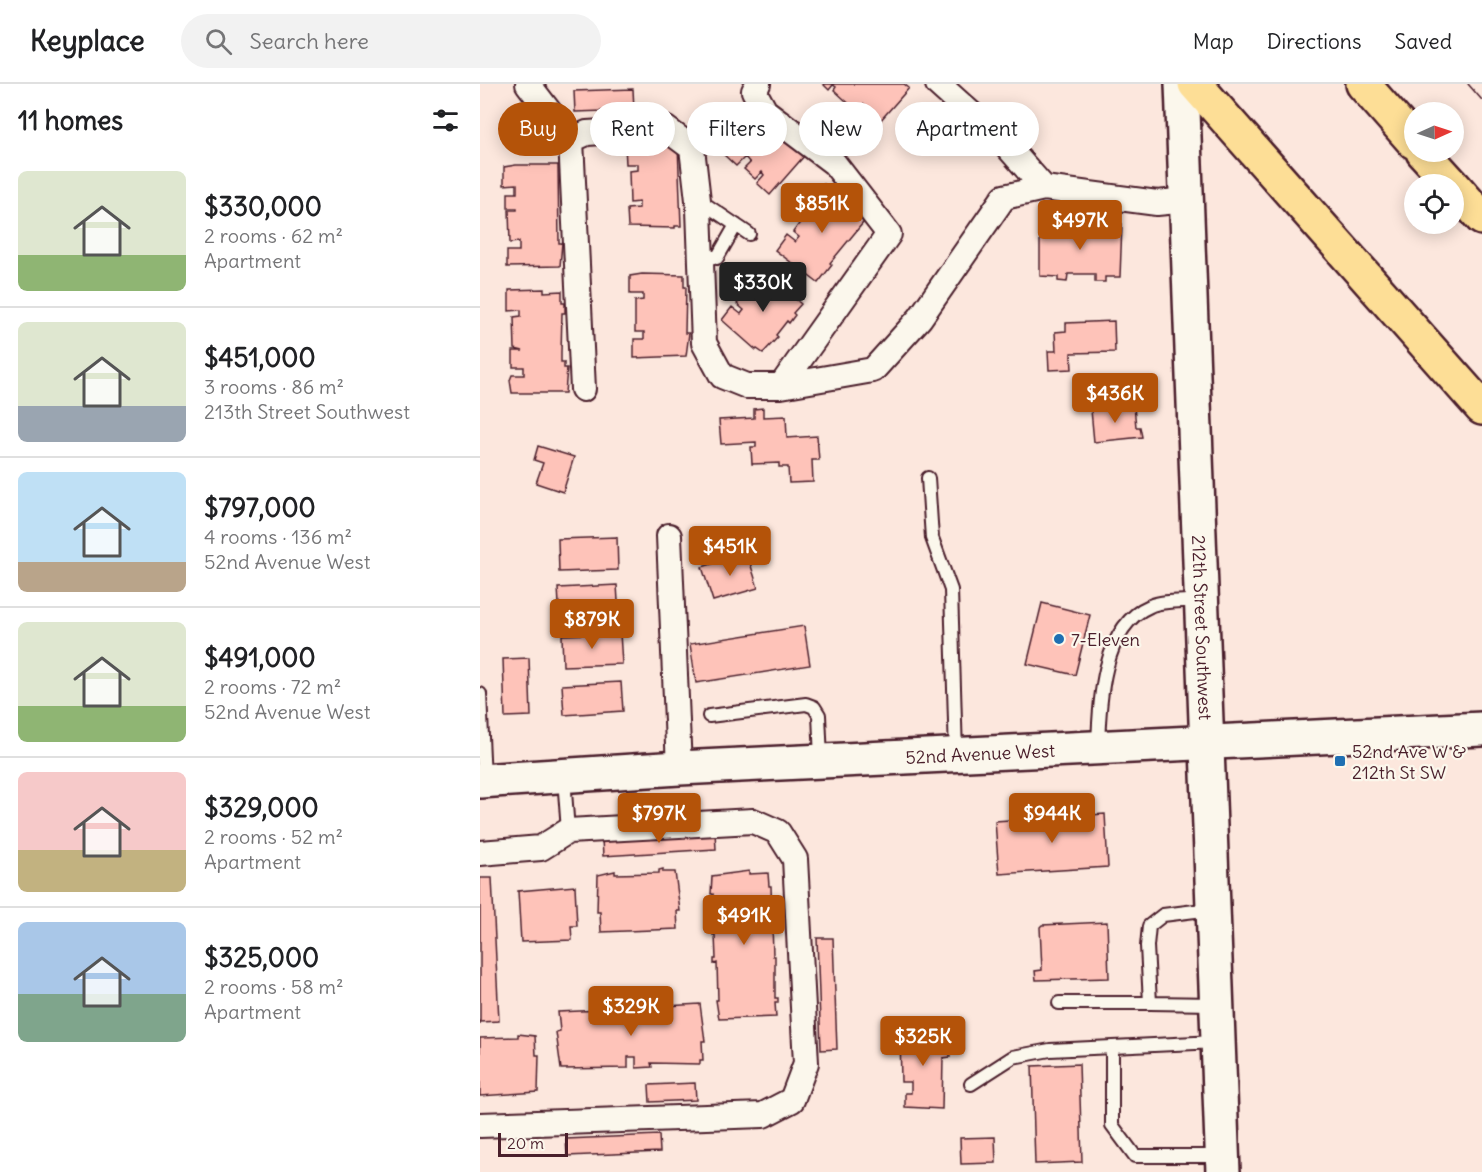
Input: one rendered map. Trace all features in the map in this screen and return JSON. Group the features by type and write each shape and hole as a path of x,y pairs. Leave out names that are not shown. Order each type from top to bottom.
{"highway":[{"path":"1195,84 1482,408"},
{"path":"1363,84 1404,131"},
{"path":"1432,162 1443,174"},
{"path":"1464,198 1482,218"}],"main road":[{"name":"212th Street Southwest","path":"1182,84 1222,1164"},
{"name":"52nd Avenue West","path":"482,781 821,760 956,756 1482,729"}],"street":[{"path":"528,84 542,102"},
{"path":"758,84 754,91 765,111 834,163 889,234 781,386"},
{"path":"938,84 1007,146 1044,188"},
{"path":"578,137 587,133 665,128 692,148 698,199 704,343 722,376 747,386 781,386 873,370 920,318 1004,197 1044,188 1157,203 1187,200"},
{"path":"573,156 583,389"},
{"path":"669,536 679,768"},
{"path":"480,853 542,848 568,831 753,821 778,832 795,859 806,1063 792,1100 763,1115 480,1125"}],"lane":[{"path":"698,199 748,234"},
{"path":"701,254 717,258 736,225"},
{"path":"928,478 932,538 951,590 956,756"},
{"path":"1098,749 1099,704 1105,673 1113,649 1130,620 1151,605 1201,600"},
{"path":"480,694 482,781"},
{"path":"709,716 806,704 814,707 819,715 821,760"},
{"path":"564,777 568,831"},
{"path":"1150,1003 1147,946 1149,926 1163,915 1212,909"},
{"path":"1059,1003 1216,1004"},
{"path":"971,1084 1013,1057 1050,1050 1218,1042"},
{"path":"1112,1048 1112,1125 1135,1156 1222,1164"}],"building":[{"path":"823,84 904,84 909,88 883,118 883,102 847,102 834,90 836,87 833,85 829,90"},
{"path":"633,89 634,102 590,102 590,111 578,112 578,102 575,102 574,91"},
{"path":"787,139 799,150 799,156 804,156 770,195 757,183 764,175 762,172 755,179 744,169 750,163 745,157 736,166 725,156 787,156"},
{"path":"675,144 678,145 681,226 675,226 675,228 628,227 627,209 639,208 639,202 630,203 629,171 638,170 638,164 626,164 626,156 675,156"},
{"path":"558,165 559,243 562,243 560,266 507,267 507,251 519,251 519,242 510,243 509,210 517,210 517,208 508,208 508,193 517,193 517,184 504,185 504,167"},
{"path":"824,184 867,218 830,263 832,265 818,283 775,250 786,235 795,242 799,237 793,232 812,206 819,212 823,206 813,199"},
{"path":"1064,222 1064,225 1093,227 1100,225 1100,222 1122,224 1120,277 1105,277 1105,282 1095,282 1095,274 1068,274 1067,282 1058,281 1058,277 1040,276 1040,223"},
{"path":"759,271 768,278 770,276 801,304 793,313 795,315 789,323 787,321 776,335 778,337 763,353 756,350 722,320 732,307 741,314 744,310 737,304 746,292 753,298 758,292 748,284"},
{"path":"684,275 685,333 689,333 686,356 634,358 634,339 644,339 644,332 635,332 635,301 643,300 643,294 630,294 630,276"},
{"path":"544,289 544,292 562,291 562,303 565,303 565,313 562,313 561,362 564,362 564,368 567,368 565,393 512,393 510,380 512,375 524,375 524,367 513,367 513,351 523,351 515,349 514,317 521,316 521,310 509,311 509,290"},
{"path":"1114,321 1115,352 1071,353 1072,369 1049,370 1048,351 1056,351 1055,332 1066,331 1066,323"},
{"path":"1134,406 1136,427 1140,427 1142,437 1094,442 1091,410"},
{"path":"763,408 763,417 786,416 787,438 817,436 819,460 812,460 813,482 789,483 788,467 779,467 779,463 752,464 751,447 756,447 756,442 721,444 719,420 754,418 754,409"},
{"path":"538,446 574,457 563,492 536,483 543,463 534,460"},
{"path":"617,537 618,570 559,572 558,539"},
{"path":"747,553 758,588 713,601 702,567"},
{"path":"617,585 619,617 560,620 558,588"},
{"name":"7-Eleven","path":"1042,603 1090,615 1075,675 1027,664"},
{"path":"804,626 810,665 696,683 690,644"},
{"path":"620,633 622,664 563,666 562,635"},
{"path":"529,658 531,716 505,717 503,659"},
{"path":"621,682 623,711 564,715 562,685"},
{"path":"1105,814 1108,867 999,874 995,821"},
{"path":"715,832 716,849 603,856 602,839"},
{"path":"663,869 663,872 675,872 680,911 677,911 678,929 601,932 600,912 597,912 598,875 615,871 615,874 659,873 659,870"},
{"path":"749,871 749,874 768,873 769,886 771,886 775,998 778,998 778,1003 775,1003 776,1017 719,1019 716,1000 718,1000 717,963 714,964 714,959 716,959 715,935 713,935 715,930 713,894 711,894 712,876"},
{"path":"480,878 492,878 499,1021 480,1022"},
{"path":"575,886 577,926 571,926 572,940 521,942 518,891"},
{"path":"1107,922 1109,978 1036,980 1035,971 1042,970 1040,927 1042,925"},
{"path":"817,938 833,938 837,1049 821,1050"},
{"path":"700,1004 705,1041 702,1041 703,1060 700,1060 700,1064 651,1063 652,1067 636,1068 636,1057 628,1057 628,1068 561,1069 556,1032 560,1031 558,1012 624,1009 624,1013 632,1013 632,1008"},
{"path":"943,1030 943,1044 950,1044 950,1057 943,1058 942,1109 905,1107 905,1093 911,1093 911,1082 901,1082 900,1031"},
{"path":"518,1034 535,1036 536,1055 539,1055 538,1092 480,1096 480,1038 518,1037"},
{"path":"1079,1064 1082,1162 1035,1164 1032,1066"},
{"path":"695,1083 696,1100 650,1102 649,1085"},
{"path":"659,1135 660,1152 567,1156 566,1139"},
{"path":"995,1137 996,1163 961,1164 960,1138"}],"tram line":[{"path":"1468,84 1482,100"}],"place":[{"name":"7-Eleven","path":"1059,639"},
{"name":"52nd Ave W & 212th St SW","path":"1340,761"}]}
